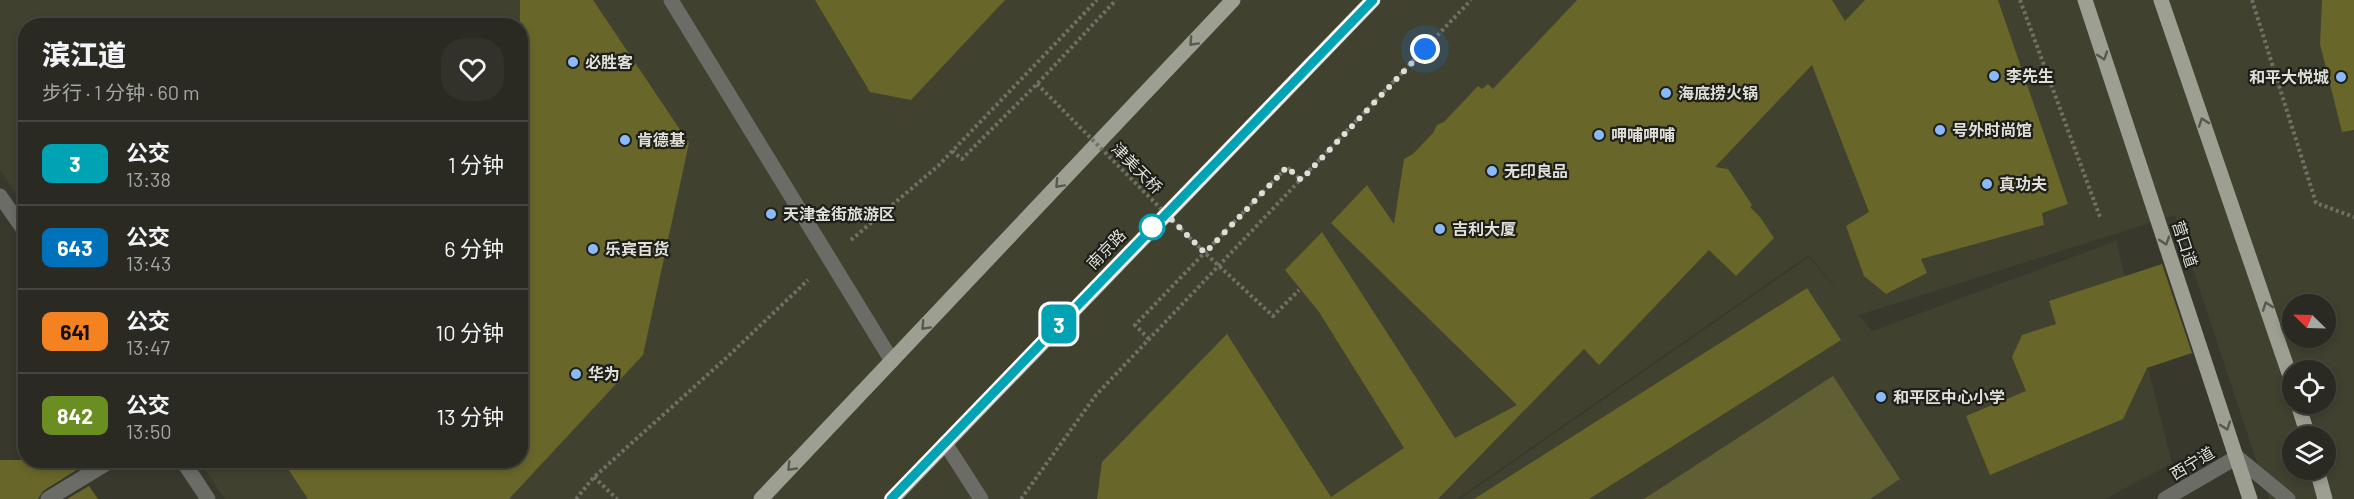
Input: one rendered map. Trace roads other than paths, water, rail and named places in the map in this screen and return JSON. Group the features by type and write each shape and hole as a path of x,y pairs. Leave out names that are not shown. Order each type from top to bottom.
{"main road":[{"path":"761,499 1233,0"},
{"name":"南京路","path":"891,499 1373,0"},
{"name":"营口道","path":"2085,0 2250,499"},
{"path":"2161,0 2284,360"},
{"path":"2320,480 2325,499"}],"street":[{"path":"671,0 892,361"},
{"path":"0,196 18,221"},
{"path":"945,444 981,499"},
{"path":"2237,457 2288,499"},
{"name":"西宁道","path":"2165,499 2237,457"},
{"path":"48,499 99,468"},
{"path":"187,468 208,499"}],"place":[{"name":"必胜客","path":"573,62"},
{"name":"李先生","path":"1994,76"},
{"name":"和平大悦城","path":"2341,77"},
{"name":"海底捞火锅","path":"1666,93"},
{"name":"号外时尚馆","path":"1940,130"},
{"name":"呷哺呷哺","path":"1599,135"},
{"name":"肯德基","path":"625,140"},
{"name":"无印良品","path":"1492,171"},
{"name":"真功夫","path":"1987,184"},
{"name":"天津金街旅游区","path":"771,214"},
{"name":"吉利大厦","path":"1440,229"},
{"name":"乐宾百货","path":"593,249"},
{"name":"华为","path":"576,374"},
{"name":"和平区中心小学","path":"1881,397"}]}
